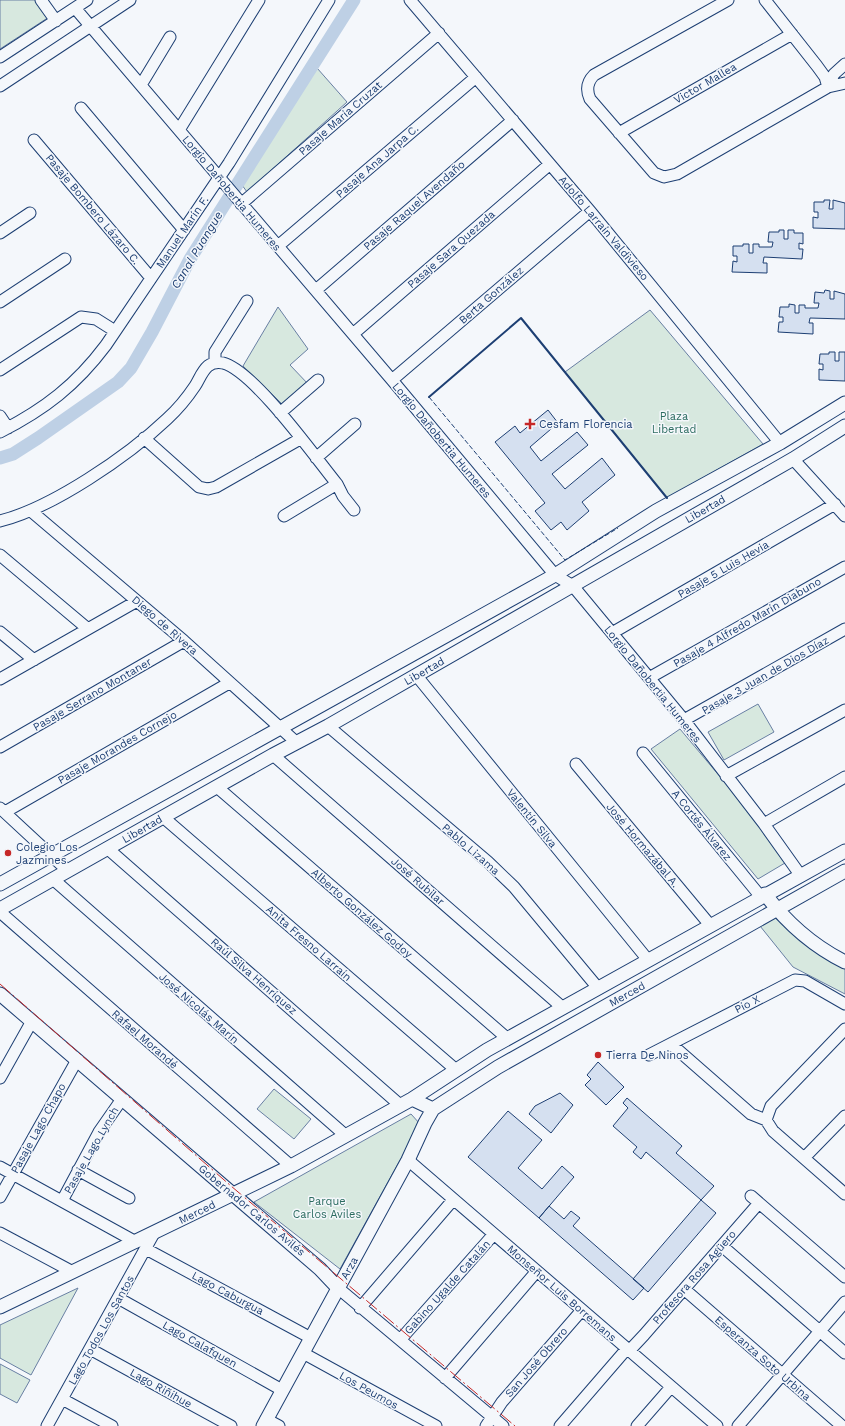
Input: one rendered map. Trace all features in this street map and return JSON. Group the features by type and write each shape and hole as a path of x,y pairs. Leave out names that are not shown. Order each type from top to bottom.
{"street":[{"path":"41,0 56,21"},
{"path":"0,57 87,0"},
{"path":"0,86 130,0"},
{"path":"179,130 259,0"},
{"name":"Manuel Marín F.","path":"4,430 38,411 62,394 85,371 115,332 219,178 329,0"},
{"name":"Adolfo Larraín Valdivieso","path":"410,0 590,211 793,459"},
{"path":"728,0 591,78 587,86 588,95 654,173 664,177 673,176 828,87 845,83"},
{"path":"765,0 825,77 828,87"},
{"name":"Lorgio Dañobertia Humeres","path":"75,8 316,290 555,575 573,586 684,720 764,824 801,876"},
{"name":"Pasaje María Cruzat","path":"239,201 439,33"},
{"name":"Victor Mallea","path":"619,132 792,34"},
{"path":"141,85 170,37"},
{"path":"828,87 834,74 845,64"},
{"name":"Pasaje Ana Jarpa C.","path":"278,246 476,77"},
{"path":"81,108 184,230"},
{"name":"Pasaje Raquel Avendaño","path":"316,290 513,120"},
{"name":"Pasaje Bombero Lázaro C.","path":"34,140 151,278"},
{"name":"Pasaje Sara Quezada","path":"353,334 550,164"},
{"name":"Berta González","path":"392,380 590,211"},
{"path":"0,233 30,213"},
{"path":"0,302 65,259"},
{"path":"215,363 215,352 247,301"},
{"path":"0,370 80,318 96,319 115,332"},
{"path":"0,521 31,511 93,474 144,438 172,415 194,387 204,371 215,363 226,364 246,378 280,413 337,484 343,496 354,510"},
{"path":"280,413 318,380"},
{"name":"Libertad","path":"0,884 555,575 656,511 780,442 845,403"},
{"path":"0,416 4,430"},
{"path":"316,458 355,424"},
{"name":"Libertad","path":"0,910 107,848 296,742 328,726 573,586 793,459 845,426"},
{"path":"144,438 199,487 208,489 216,487 300,439"},
{"path":"793,459 845,516"},
{"path":"284,516 337,484"},
{"name":"Pasaje 5 Luis Hevia","path":"612,633 835,504"},
{"name":"Diego de Rivera","path":"31,511 184,641 296,742"},
{"path":"0,556 88,629"},
{"name":"Pasaje 4 Alfredo Marín Diabuno","path":"649,678 845,567"},
{"path":"0,680 137,601"},
{"name":"Pasaje 3 Juan de Dios Díaz","path":"684,720 845,629"},
{"path":"0,632 34,660"},
{"name":"Pasaje Serrano Montaner","path":"0,747 184,641"},
{"name":"Valentín Silva","path":"416,675 648,960"},
{"name":"Pasaje Morandes Cornejo","path":"2,810 229,683"},
{"path":"726,776 845,710"},
{"name":"Pablo Lizama","path":"328,726 488,862 514,887 598,988"},
{"name":"A Cortés Álvarez","path":"643,753 763,896"},
{"name":"José Rubilar","path":"273,755 563,1008"},
{"name":"José Hormazábal A.","path":"576,764 710,925"},
{"path":"764,824 845,777"},
{"name":"Alberto González Godoy","path":"216,787 508,1039"},
{"path":"2,810 68,871"},
{"name":"Anita Fresno Larraín","path":"163,817 455,1069"},
{"name":"Raúl Silva Henríquez","path":"107,848 400,1105"},
{"name":"Merced","path":"0,1307 73,1272 141,1245 154,1233 291,1166 412,1099 455,1069 710,925 845,851"},
{"name":"Merced","path":"433,1109 498,1067 845,871"},
{"name":"José Nicolás Marín","path":"54,880 345,1135"},
{"path":"763,896 817,944 845,962"},
{"name":"Rafael Morandé","path":"0,910 291,1166"},
{"name":"Pío X","path":"649,1055 796,980 805,981 845,1004"},
{"name":"Gobernador Carlos Avilés","path":"0,994 320,1269 360,1308 503,1426"},
{"path":"0,1078 32,1021"},
{"path":"766,1120 771,1106 845,1029"},
{"path":"671,1044 751,1114 766,1120 773,1131 845,1194"},
{"name":"Pasaje Lago Chapo","path":"0,1197 77,1060"},
{"name":"Pasaje Lago Lynch","path":"62,1201 105,1123 122,1099"},
{"path":"412,1099 433,1109"},
{"name":"Arza","path":"264,1422 408,1160 424,1122 433,1109"},
{"path":"804,1158 845,1116"},
{"name":"Monseñor Luis Borremans","path":"408,1160 715,1425"},
{"name":"Lago Caburgua","path":"0,1167 311,1338"},
{"path":"78,1170 129,1198"},
{"path":"360,1308 453,1200"},
{"name":"Profesora Rosa Agüero","path":"560,1426 624,1352 629,1351 722,1246 755,1200 845,1277"},
{"path":"0,1233 73,1272"},
{"name":"Gabino Ugalde Catalán","path":"400,1340 494,1234"},
{"name":"Lago Todos Los Santos","path":"47,1426 118,1298 141,1245"},
{"path":"722,1246 845,1353"},
{"path":"445,1378 537,1271"},
{"name":"Esperanza Soto Urbina","path":"684,1289 842,1426"},
{"name":"Lago Calafquen","path":"118,1298 282,1390"},
{"path":"738,1426 845,1302"},
{"name":"San José Obrero","path":"486,1426 491,1416 582,1310"},
{"name":"Lago Riñihue","path":"90,1349 231,1426"},
{"name":"Los Peumos","path":"303,1353 436,1426"},
{"path":"637,1426 671,1387"},
{"path":"62,1399 112,1426"},
{"path":"264,1422 279,1426"}],"green space":[{"path":"0,0 37,0 49,17 0,49"},
{"path":"317,68 347,102 247,192 242,185"},
{"path":"278,307 308,349 290,365 309,385 283,405 243,366"},
{"name":"Plaza Libertad","path":"650,310 763,444 667,498 565,372"},
{"path":"758,704 774,732 724,760 708,732"},
{"path":"680,729 790,860 758,879 651,749"},
{"path":"775,918 807,942 845,964 845,994 793,967 760,926"},
{"path":"274,1089 311,1119 294,1139 257,1109"},
{"name":"Parque Carlos Aviles","path":"411,1114 420,1124 340,1269 254,1202"},
{"path":"78,1288 31,1375 0,1358 0,1325"},
{"path":"0,1364 30,1380 17,1403 0,1394"}],"building":[{"path":"824,200 830,200 829,209 833,209 833,200 845,203 845,229 813,228 813,217 818,218 818,212 814,212 814,202 824,202"},
{"path":"779,230 784,230 784,239 788,239 788,230 794,230 794,233 803,233 803,244 799,243 799,249 803,249 802,259 764,257 763,263 767,263 767,273 732,272 733,261 737,262 737,256 733,256 733,246 743,246 743,244 749,244 749,253 753,253 753,244 759,244 759,247 772,247 773,242 768,242 769,232 779,232"},
{"path":"825,290 830,291 830,299 834,299 834,291 845,294 845,319 810,318 809,323 813,323 813,334 778,332 779,322 783,322 783,317 779,317 780,307 789,307 789,304 795,305 795,313 799,313 799,305 805,305 805,308 818,308 819,303 814,303 815,292 824,293"},
{"path":"829,352 835,352 835,361 839,361 839,352 845,352 845,381 819,380 819,369 823,370 823,364 819,364 820,354 829,354"},
{"path":"548,410 558,423 530,447 541,461 577,432 588,445 552,474 565,489 602,458 615,475 582,502 589,511 567,530 561,522 551,530 535,511 545,503 495,442 515,426 520,433"},
{"path":"598,1062 624,1087 606,1105 585,1085 591,1079 587,1075"},
{"path":"560,1093 573,1105 551,1133 529,1114 535,1106"},
{"path":"627,1098 682,1146 676,1153 714,1186 701,1200 646,1152 641,1159 633,1152 637,1147 613,1126 628,1108 623,1103"},
{"path":"508,1111 542,1140 518,1168 542,1189 562,1166 574,1177 539,1218 468,1157"},
{"path":"701,1200 716,1213 648,1292 633,1279"},
{"path":"549,1206 564,1219 571,1211 580,1218 573,1226 644,1288 633,1300 539,1218"}],"waterway":[{"name":"Canal Puangue","path":"0,458 13,454 38,438 118,382 131,368 152,332 190,259 354,0"}],"fence":[{"path":"429,397 565,560 618,528"}],"wall":[{"path":"429,397 521,318 667,498"}],"power":[{"path":"0,984 231,1186 515,1426"}],"place":[{"name":"Cesfam Florencia","path":"530,424"},
{"name":"Colegio Los Jazmines","path":"8,853"},
{"name":"Tierra De Ninos","path":"598,1055"}]}
